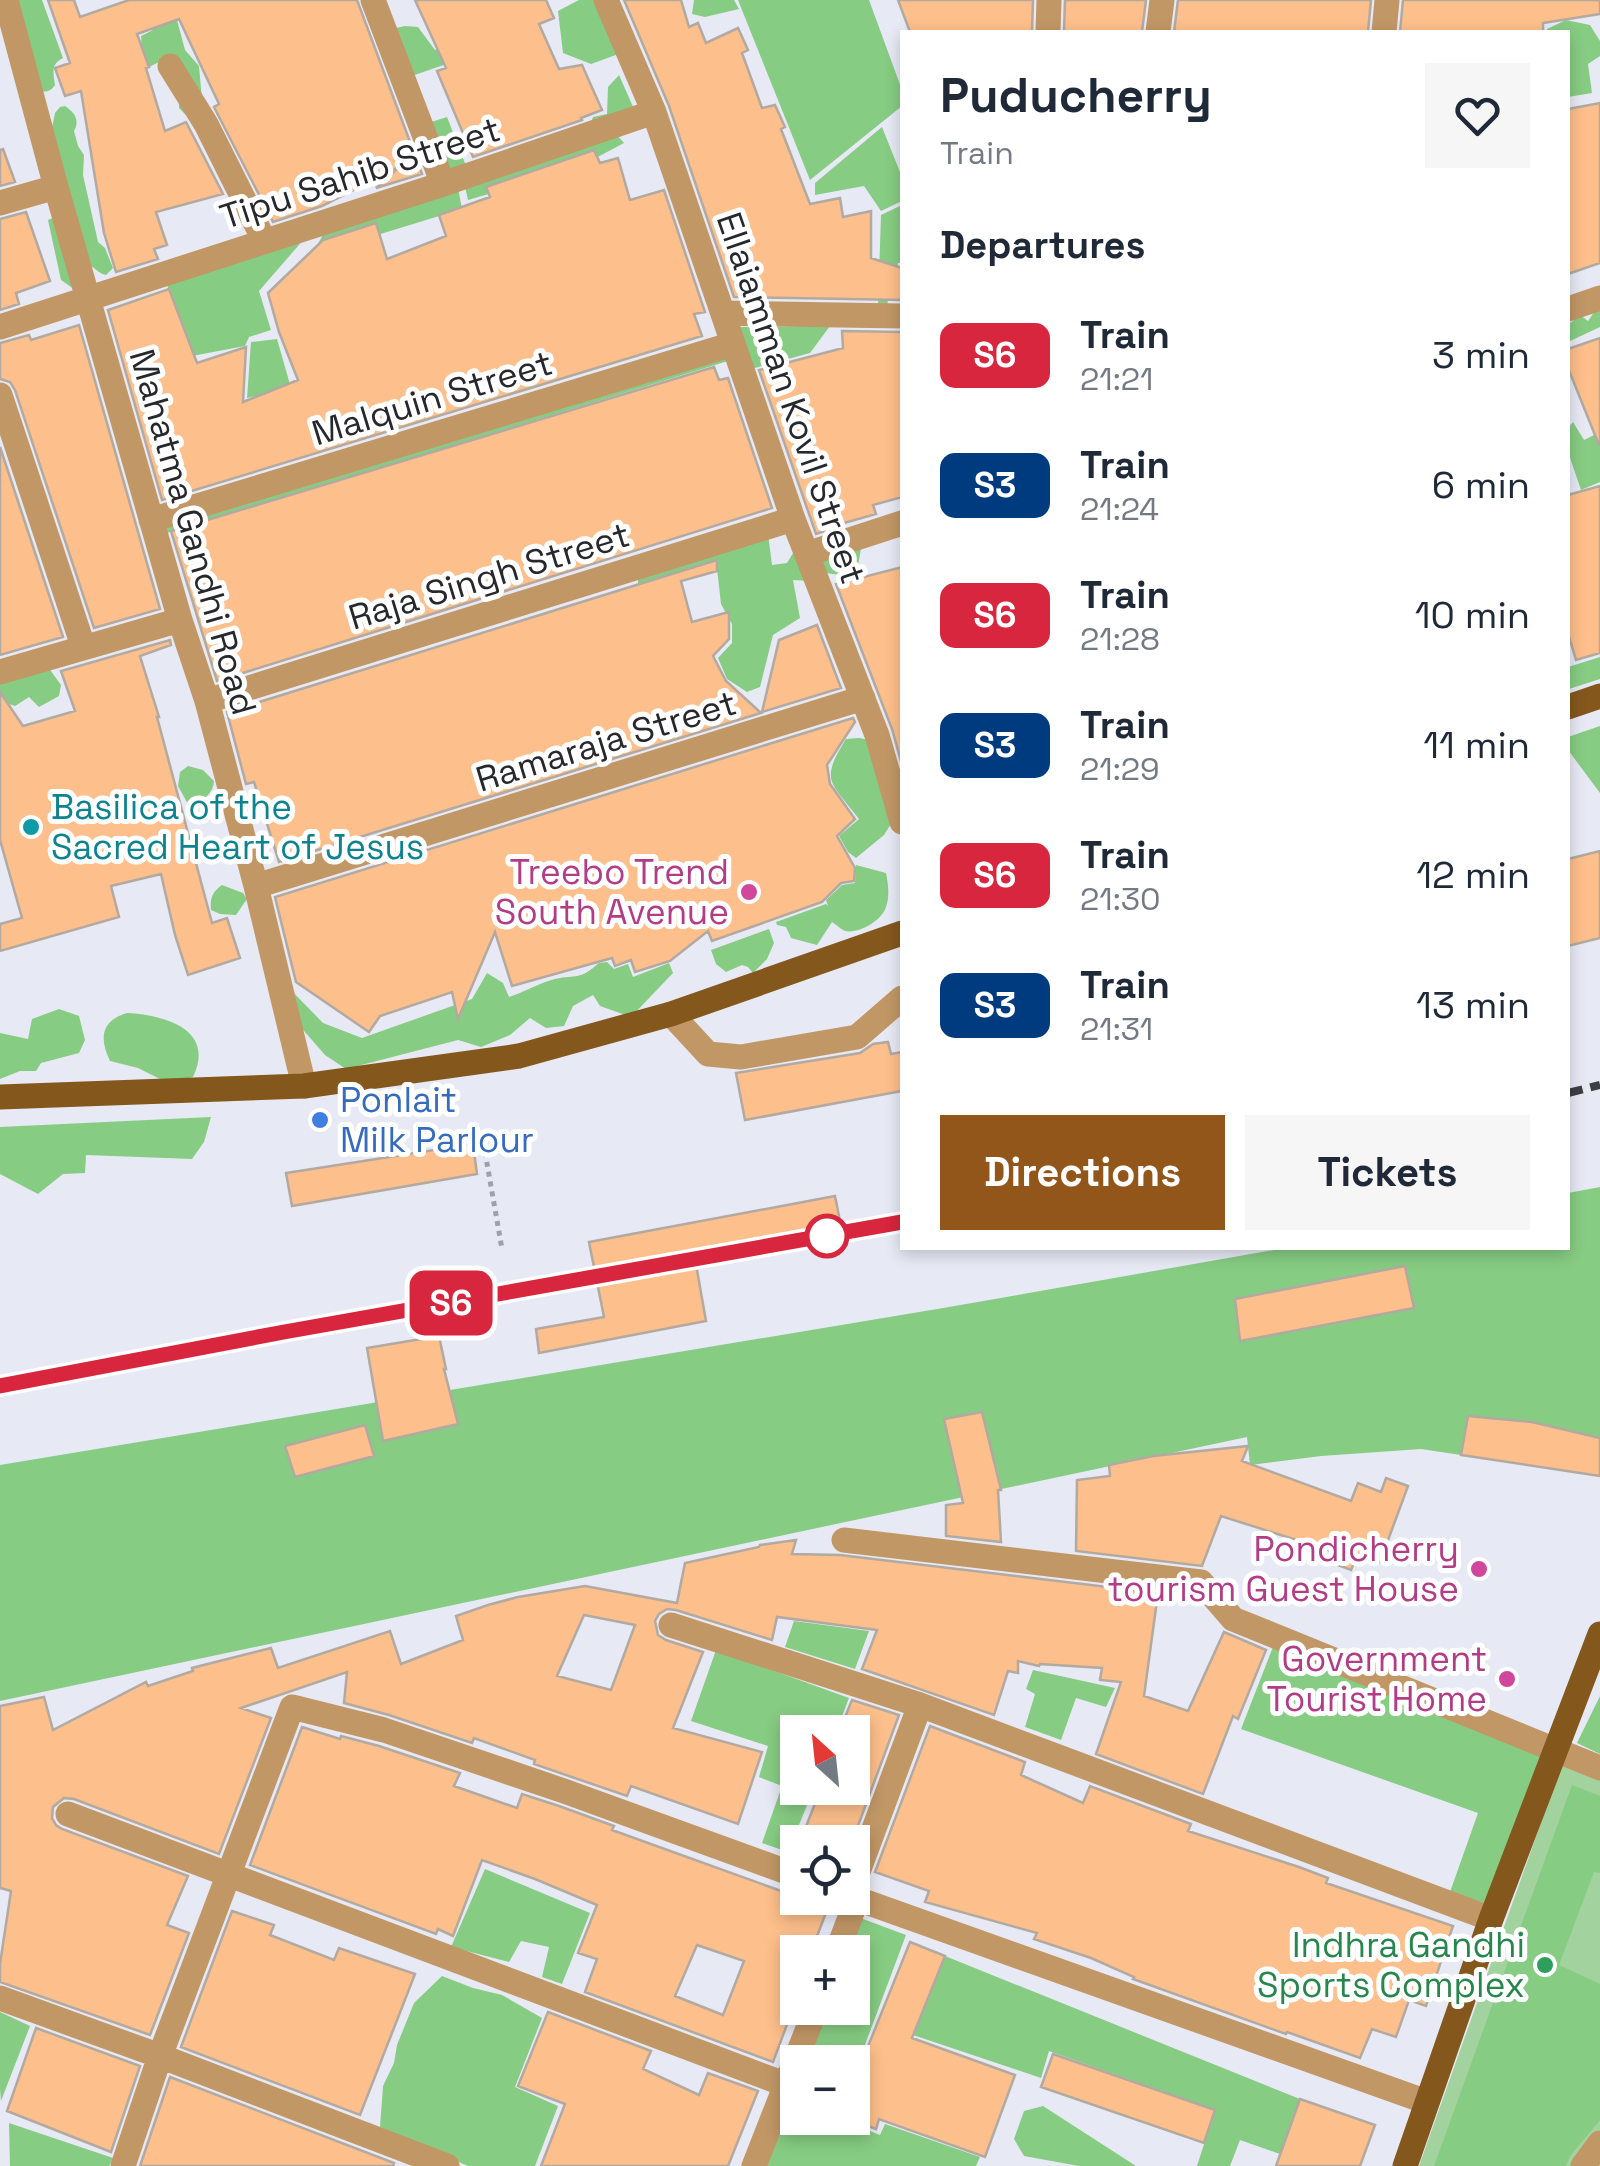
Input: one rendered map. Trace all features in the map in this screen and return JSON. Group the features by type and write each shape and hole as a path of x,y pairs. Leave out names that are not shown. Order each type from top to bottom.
{"main road":[{"path":"1570,707 1600,696"},
{"path":"0,1096 304,1086 518,1056 671,1014 900,933"},
{"path":"1405,2166 1492,1919 1600,1634"}],"street":[{"name":"Mahatma Gandhi Road","path":"6,0 151,520 207,701 304,1086"},
{"path":"373,0 442,184"},
{"name":"Ellaiamman Kovil Street","path":"606,0 654,112 793,519 877,734 900,815"},
{"path":"1048,0 1048,30"},
{"path":"1158,30 1162,0"},
{"path":"1384,30 1388,0"},
{"path":"170,66 206,124 264,240"},
{"name":"Tipu Sahib Street","path":"0,327 654,112"},
{"path":"0,203 56,187"},
{"path":"1570,308 1600,298"},
{"path":"723,313 900,316"},
{"name":"Malquin Street","path":"151,520 733,344"},
{"path":"0,395 84,646"},
{"name":"Raja Singh Street","path":"207,701 793,519"},
{"path":"807,554 900,525"},
{"path":"0,672 180,620"},
{"name":"Ramaraja Street","path":"256,886 863,698"},
{"path":"877,734 900,728"},
{"path":"671,1014 708,1054 741,1057 857,1036 900,1000"},
{"path":"844,1540 1201,1582 1233,1619 1600,1768"},
{"path":"671,1625 920,1705 1492,1919"},
{"path":"870,1849 920,1705"},
{"path":"124,2166 160,2056 292,1706 402,1736 780,1869"},
{"path":"68,1814 780,2082"},
{"path":"870,1901 1427,2102"},
{"path":"0,1998 447,2166"},
{"path":"754,2166 780,2102"},
{"path":"1583,2166 1600,2143"}],"path":[{"path":"485,1152 502,1249"}],"green space":[{"path":"10,0 42,0 63,58 55,66 55,85 48,91 34,89"},
{"path":"579,0 601,0 624,52 591,64 563,53 558,11"},
{"path":"694,0 734,0 739,9 705,17 692,14"},
{"path":"738,0 869,0 900,85 900,108 810,180"},
{"path":"142,10 177,20 185,50 199,66 202,100 186,115 179,108 179,86 161,61 149,67 140,65 141,36 153,30"},
{"path":"1566,20 1590,25 1600,41 1600,56 1588,64 1592,93 1570,97 1570,30 1547,29"},
{"path":"418,27 435,50 453,44 455,61 406,78 387,30"},
{"path":"619,75 634,109 589,128 593,117 607,114 608,87"},
{"path":"65,106 76,120 74,131 84,155 83,175 98,242 105,248 113,268 106,275 87,265 50,138 55,113"},
{"path":"447,117 468,171 444,179 425,124"},
{"path":"882,127 900,172 900,202 881,211 864,186 815,195 815,183"},
{"path":"617,135 624,143 577,168 468,200 464,182"},
{"path":"457,182 462,209 312,255 326,229"},
{"path":"900,206 900,263 896,273 889,277 887,314 878,307 881,215"},
{"path":"60,215 81,294 61,280 48,220"},
{"path":"311,231 259,291 271,330 249,337 245,346 192,356 165,279"},
{"path":"1600,308 1600,327 1570,341 1570,323 1580,315 1588,321"},
{"path":"830,326 810,353 751,369 735,327"},
{"path":"277,339 291,388 247,398 251,342"},
{"path":"725,349 728,361 164,534 169,521"},
{"path":"1573,422 1584,440 1600,432 1600,482 1581,490 1570,458"},
{"path":"768,534 772,565 787,563 798,545 812,581 793,580 800,618 773,635 760,687 747,692 727,679 718,658 732,643 732,624 721,604 716,559 638,585 638,571"},
{"path":"862,543 856,577 818,572 820,557"},
{"path":"1600,657 1600,679 1570,689 1570,666"},
{"path":"48,667 61,685 59,696 39,707 29,697 15,706 0,701 0,679"},
{"path":"1600,726 1600,793 1570,753 1570,736"},
{"path":"846,739 877,741 896,816 884,835 856,858 839,836 859,819 835,789 831,773"},
{"path":"188,766 203,770 214,781 206,797 189,806 178,786 180,772"},
{"path":"856,865 886,873 887,903 875,921 851,931 832,922 817,945 791,938 786,927 777,925 776,922 828,906 826,900 842,885 855,883"},
{"path":"222,885 243,893 247,899 236,915 211,910 212,896"},
{"path":"769,929 774,943 767,959 753,973 742,965 726,972 716,964 711,950"},
{"path":"607,962 614,969 628,964 633,977 669,963 673,973 631,1017 600,1006 593,995 573,1006 564,1026 546,1028 530,1018 510,1035 481,1047 458,1040 346,1069 325,1055 291,1016 284,983 323,1023 362,1038 472,999 487,973 503,983 509,997 549,981 582,975"},
{"path":"59,1009 79,1016 85,1040 79,1053 41,1063 36,1071 20,1071 0,1079 0,1033 28,1039 32,1019"},
{"path":"127,1013 170,1021 192,1036 198,1047 193,1077 173,1082 110,1061 104,1045 105,1031 118,1016"},
{"path":"211,1117 204,1142 192,1159 86,1155 85,1173 63,1174 38,1194 0,1174 0,1127"},
{"path":"1600,1187 1600,1438 1527,1422 1468,1416 1461,1455 1421,1449 1250,1465 1247,1437 0,1701 0,1465 1274,1250 1570,1250 1570,1193"},
{"path":"794,1621 869,1631 855,1669 785,1647"},
{"path":"1273,1647 1544,1756 1487,1904 1450,1892 1478,1813 1241,1729"},
{"path":"716,1650 849,1698 842,1715 780,1715 780,1785 759,1777 768,1746 691,1721"},
{"path":"1033,1670 1115,1688 1106,1707 1076,1698 1061,1740 1025,1727 1035,1694 1026,1689"},
{"path":"1600,1696 1600,1754 1577,1743"},
{"name":"Indhra Gandhi Sports Complex","path":"1563,1761 1600,1775 1600,2166 1419,2166"},
{"name":"Indhra Gandhi Sports Complex","path":"1572,1785 1600,1796 1600,1873 1594,1872 1559,1965 1600,1984 1600,2120 1566,2166 1434,2166"},
{"path":"780,1792 780,1805 807,1805 799,1825 780,1825 780,1849 762,1843"},
{"path":"485,1869 590,1913 562,1984 542,1977 549,1947 521,1941 509,1962 451,1947"},
{"path":"855,1916 906,1935 865,2045 806,2045 814,2025 870,2025 870,1935 848,1935"},
{"path":"945,1956 1300,2099 1280,2154 1240,2140 1230,2166 1197,2166 1215,2110 1049,2051 1041,2078 913,2035"},
{"path":"442,1976 502,1995 542,2018 515,2087 558,2106 535,2166 468,2166 380,2127 383,2086 414,2003"},
{"path":"0,2012 30,2026 1,2101 0,2089"},
{"path":"1043,2106 1136,2166 1079,2166 1024,2156 1014,2139 1024,2111"},
{"path":"780,2114 780,2135 870,2135 870,2131 880,2135 885,2124 980,2157 976,2166 761,2166"},
{"path":"9,2123 113,2158 109,2166 10,2166"}],"building":[{"path":"48,0 74,0 80,17 129,0 357,0 422,174 376,188 399,167 322,206 273,222 214,107 219,104 179,19 137,34 165,131 186,122 223,194 156,212 167,245 154,249 158,259 116,272 104,233 81,91 65,96 55,68 70,63"},
{"path":"415,0 546,0 554,18 539,24 559,69 582,65 602,110 473,157 437,71 446,68"},
{"path":"624,0 681,0 689,27 698,23 706,43 738,28 748,50 742,53 762,108 775,105 810,204 840,198 843,217 871,211 871,258 900,267 900,300 734,297 669,106"},
{"path":"898,0 1033,0 1032,30 909,30"},
{"path":"1065,0 1146,0 1142,30 1064,30"},
{"path":"1178,0 1371,0 1368,30 1174,30"},
{"path":"1403,0 1600,0 1600,14 1543,23 1543,30 1400,30"},
{"path":"1600,103 1600,263 1570,273 1570,109"},
{"path":"3,149 15,182 0,186 0,150"},
{"path":"594,150 600,163 618,158 630,200 664,190 705,312 694,314 702,336 162,500 108,310 169,289 197,363 246,347 243,402 298,380 268,293 323,240 376,223 387,259 446,236 439,215 490,197 486,187"},
{"path":"26,212 50,281 16,293 19,304 0,310 0,219"},
{"path":"79,325 160,609 94,628 15,390 10,382 0,379 0,343 29,335 31,340"},
{"path":"842,331 900,332 900,498 873,505 876,514 816,534 759,370 843,348"},
{"path":"1600,338 1600,445 1570,373 1570,348"},
{"path":"714,367 719,380 728,378 772,508 217,681 171,531"},
{"path":"0,447 63,637 0,655"},
{"path":"1600,486 1600,653 1576,660 1570,640 1570,494"},
{"path":"717,560 717,571 681,581 692,622 729,612 729,639 713,656 726,681 761,713 279,862 254,782 246,784 227,712"},
{"path":"900,568 900,758 892,729 836,584"},
{"path":"817,625 841,688 762,712 779,640"},
{"path":"170,640 171,645 140,656 212,923 227,918 240,958 188,975 161,874 111,886 119,917 0,951 0,924 22,918 0,840 0,692 23,726 75,711 61,671"},
{"path":"853,718 855,722 827,765 830,784 855,819 837,836 855,868 854,881 841,883 822,902 712,941 708,931 670,961 635,972 631,960 615,966 612,958 512,986 495,932 458,1019 452,992 380,1016 369,1032 296,982 275,897"},
{"path":"1600,851 1600,938 1570,946 1570,858"},
{"path":"888,1042 891,1054 900,1052 900,1091 745,1120 736,1073 860,1053 873,1044"},
{"path":"473,1144 477,1174 292,1206 286,1173"},
{"path":"835,1196 841,1226 694,1253 706,1321 539,1353 536,1329 604,1317 589,1242"},
{"path":"1405,1266 1414,1308 1240,1341 1235,1299"},
{"path":"439,1336 458,1424 383,1441 367,1348"},
{"path":"982,1412 1001,1490 1001,1542 946,1536 946,1505 963,1503 944,1419"},
{"path":"1468,1416 1532,1422 1600,1438 1600,1476 1461,1455"},
{"path":"365,1425 374,1456 295,1477 285,1446"},
{"path":"1248,1446 1242,1461 1351,1501 1358,1483 1381,1492 1386,1478 1408,1486 1380,1562 1358,1554 1351,1570 1327,1561 1331,1551 1221,1516 1202,1566 1076,1551 1077,1480 1110,1476 1109,1465 1153,1456"},
{"path":"796,1540 792,1554 840,1555 1158,1593 1144,1696 1188,1711 1224,1632 1266,1650 1238,1719 1233,1716 1203,1794 1096,1754 1121,1682 1100,1680 1102,1668 1039,1666 1018,1661 1018,1673 1008,1671 994,1715 862,1669 877,1630 777,1617 772,1640 667,1609 655,1621 658,1635 703,1652 673,1728 762,1752 738,1824 631,1786 627,1796 534,1764 535,1760 474,1738 472,1743 344,1703 347,1672 241,1708 271,1718 219,1854 74,1799 64,1798 53,1807 52,1818 62,1829 188,1876 167,1925 189,1933 150,2035 0,1982 11,1891 0,1888 0,1706 44,1697 53,1730 146,1682 148,1686 193,1671 192,1668 271,1648 278,1668 390,1631 401,1664 463,1640 456,1616 518,1597 585,1586 677,1603 685,1563","holes":["584,1615 635,1625 611,1690 557,1676"]},
{"path":"852,1700 899,1715 870,1793 870,1715 846,1715"},
{"path":"930,1726 1025,1762 1021,1775 1083,1803 1090,1786 1191,1824 1188,1831 1299,1867 1328,1878 1326,1883 1453,1926 1426,2006 1409,2000 1396,2037 1372,2029 1360,2058 1133,1979 1091,1958 1034,1939 1037,1933 925,1902 929,1891 875,1872"},
{"path":"302,1727 379,1746 460,1773 454,1786 517,1808 522,1794 559,1806 614,1826 612,1830 780,1891 780,1915 825,1915 817,1935 780,1935 780,2025 787,2025 773,2062 585,1992 597,1959 578,1953 597,1905 535,1879 482,1860 453,1936 438,1929 436,1934 250,1865","holes":["697,1945 744,1961 723,2015 675,1996"]},
{"path":"814,1805 866,1805 858,1825 807,1825"},
{"path":"232,1911 274,1925 270,1935 334,1960 339,1948 415,1974 360,2115 181,2047"},
{"path":"910,1942 945,1956 912,2038 1015,2075 985,2157 879,2119 876,2129 870,2127 869,2045"},
{"path":"548,2012 651,2051 643,2069 699,2095 708,2073 758,2091 728,2166 541,2166 565,2104 518,2086"},
{"path":"36,2028 140,2066 111,2152 7,2111"},
{"path":"1053,2054 1215,2110 1204,2143 1041,2087"},
{"path":"170,2077 394,2163 393,2166 140,2166"},
{"path":"1300,2099 1375,2125 1360,2166 1276,2166"}],"railway":[{"path":"1570,1092 1600,1085"},
{"path":"0,1386 900,1222"}],"train":[{"name":"S6","path":"0,1386 900,1222"}],"place":[{"name":"Basilica of the Sacred Heart of Jesus","path":"31,827"},
{"name":"Treebo Trend South Avenue","path":"749,892"},
{"name":"Ponlait Milk Parlour","path":"320,1120"},
{"name":"Pondicherry tourism Guest House","path":"1479,1569"},
{"name":"Government Tourist Home","path":"1507,1679"},
{"name":"Indhra Gandhi Sports Complex","path":"1545,1965"}]}
